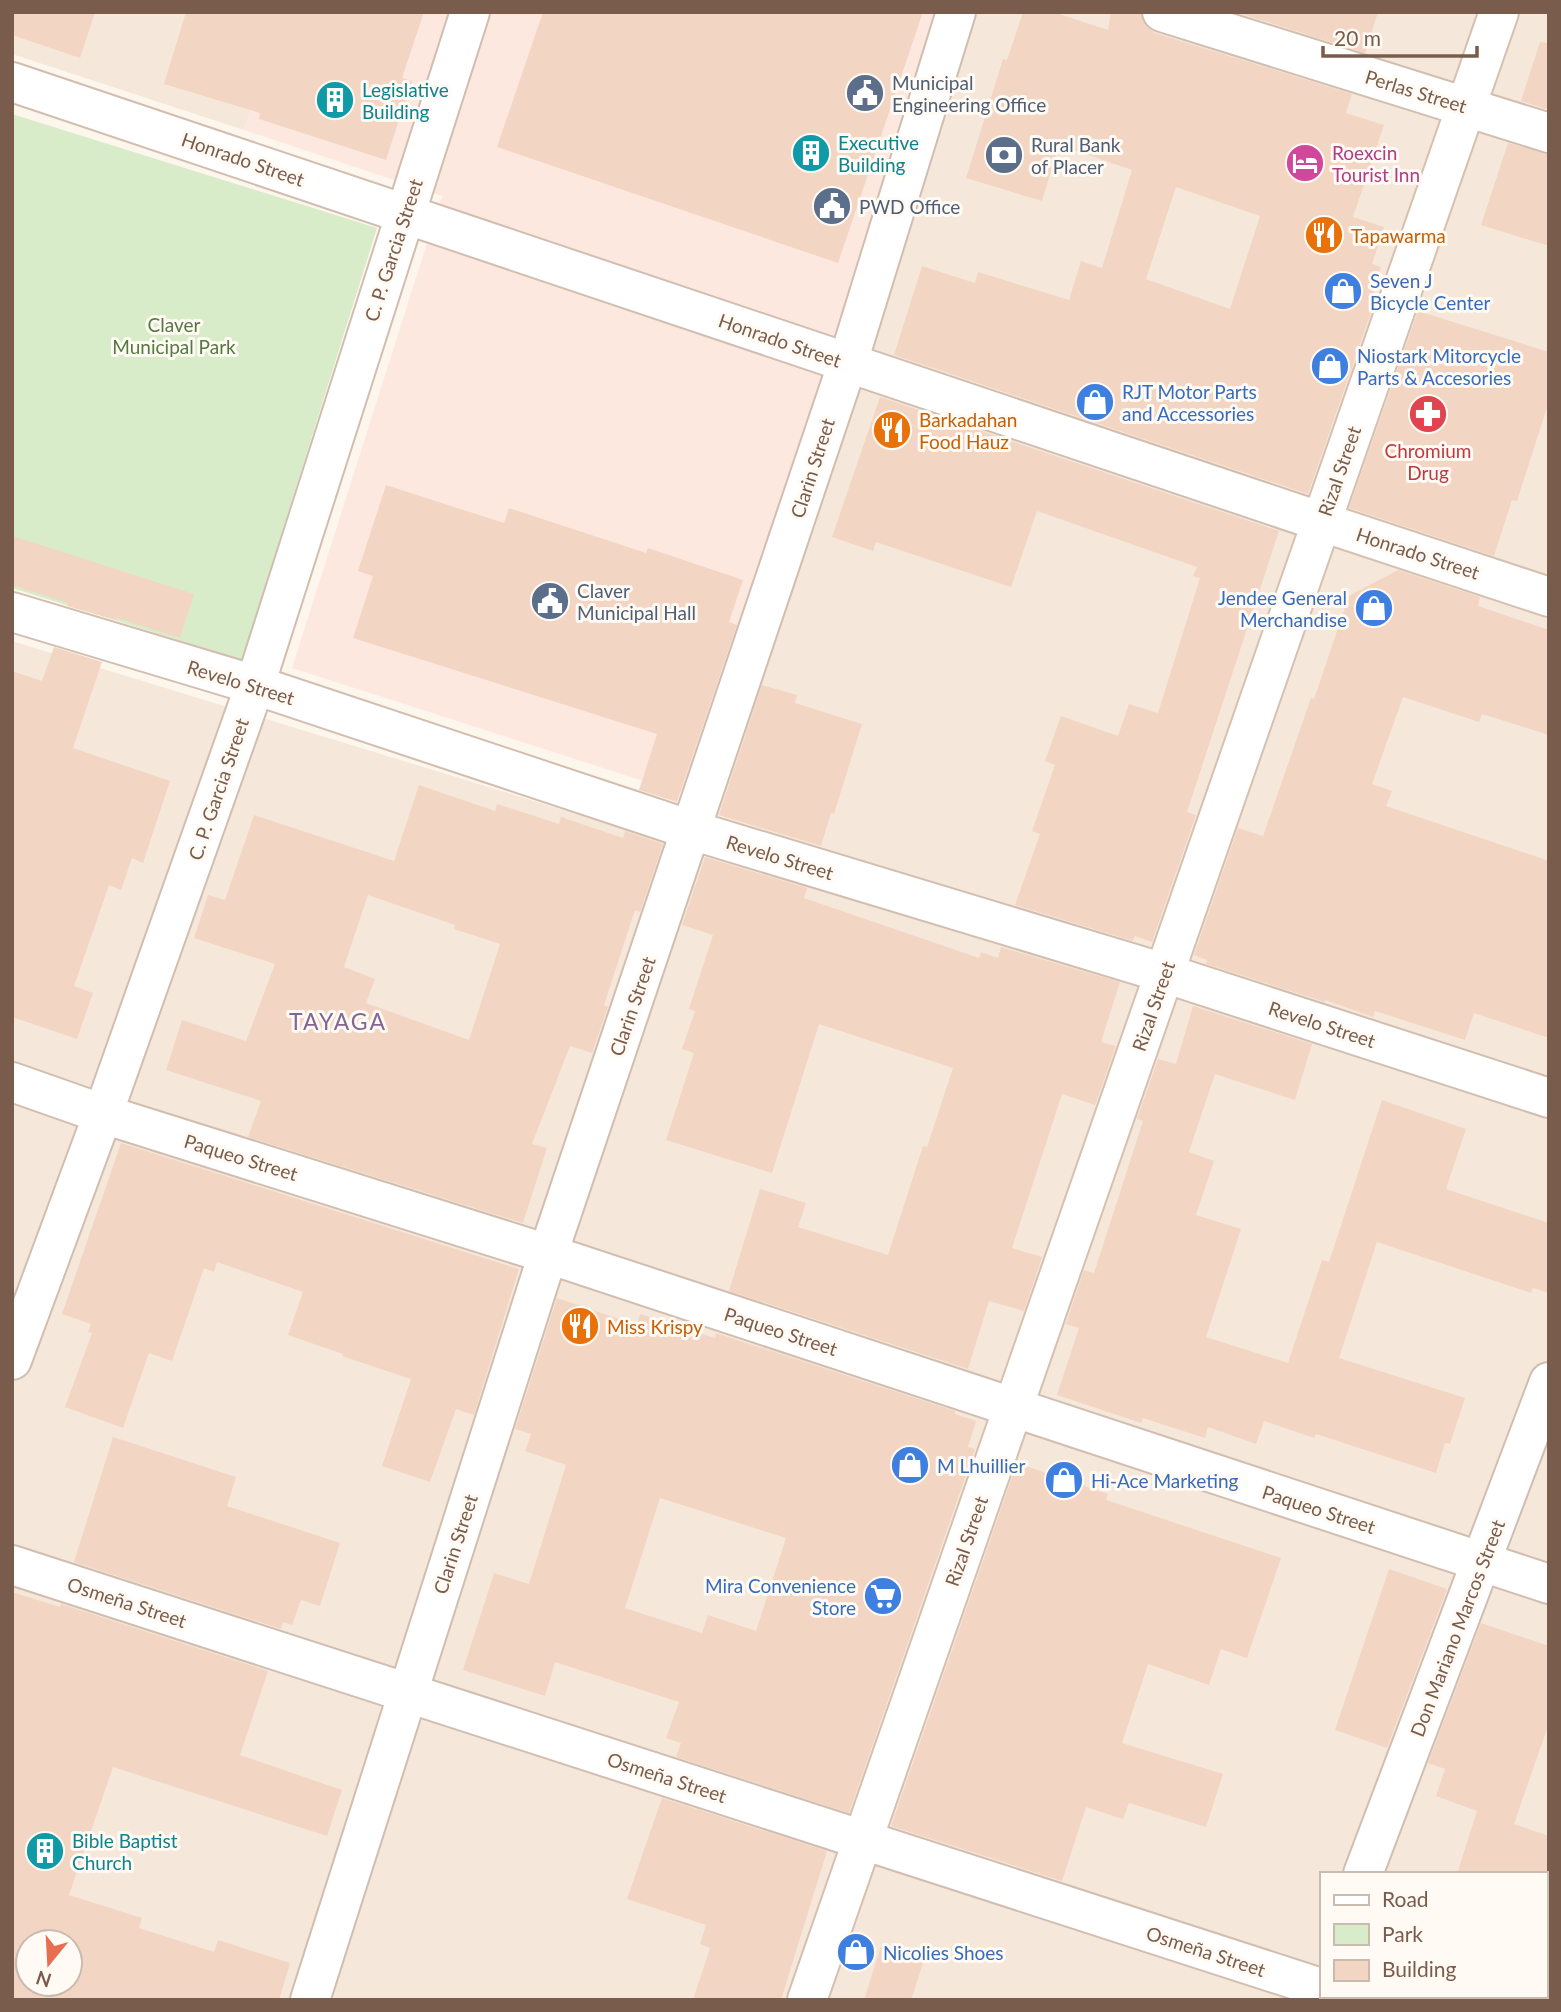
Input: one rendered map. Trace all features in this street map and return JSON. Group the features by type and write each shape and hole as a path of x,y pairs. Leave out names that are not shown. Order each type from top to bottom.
{"street":[{"name":"C. P. Garcia Street","path":"12,1360 103,1114 255,685 470,12"},
{"name":"Clarin Street","path":"310,2000 548,1254 848,362 956,12"},
{"name":"Perlas Street","path":"1162,12 1549,133"},
{"name":"Rizal Street","path":"807,2000 1499,12"},
{"name":"Honrado Street","path":"12,82 1549,597"},
{"name":"Revelo Street","path":"12,612 255,685 691,830 1164,973 1549,1098"},
{"name":"Paqueo Street","path":"12,1082 103,1114 548,1254 1549,1584"},
{"name":"Don Mariano Marcos Street","path":"1364,1872 1549,1382"},
{"name":"Osmeña Street","path":"12,1565 1320,1989"}],"shaded area":[{"path":"12,12 284,12 244,130 12,54"},
{"path":"284,12 937,12 690,796 292,668 442,196 244,130"},
{"path":"972,12 1549,12 1549,2000 12,2000 12,641 704,853"}],"green space":[{"name":"Claver Municipal Park","path":"12,114 377,228 242,660 12,588"}],"building":[{"path":"12,12 95,12 80,58 12,35"},
{"name":"Legislative Building","path":"186,12 424,12 402,78 412,81 386,160 259,119 260,113 164,84"},
{"path":"543,12 923,12 838,263 497,147"},
{"path":"1023,12 1053,12 1108,30 1111,12 1141,12 1146,26 1155,33 1352,94 1346,113 1384,125 1353,217 1384,227 1372,264 1381,267 1372,297 1376,298 1308,494 894,355 922,266 975,283 978,272 1069,300 1081,261 1102,268 1132,170 1059,145 1042,201 966,178 1003,59 1007,60","holes":["1176,187 1260,216 1230,309 1146,279"]},
{"path":"1236,12 1378,12 1365,53"},
{"path":"1540,42 1549,43 1549,110 1521,101"},
{"path":"1508,143 1549,154 1549,246 1481,225"},
{"path":"1418,311 1549,352 1549,401 1517,501 1512,500 1494,556 1349,508"},
{"path":"880,397 1279,531 1187,812 1196,815 1152,942 1135,936 1133,941 1015,905 1040,834 1032,831 1055,765 1045,761 1061,716 1118,736 1129,704 1158,713 1200,578 1193,576 1197,567 1037,511 1011,587 876,542 873,551 832,537"},
{"name":"Claver Municipal Hall","path":"386,485 504,523 509,508 646,553 648,548 743,580 729,622 737,625 677,802 639,790 657,734 353,638 373,576 358,571"},
{"path":"12,536 194,594 180,638 67,606 68,603 12,585"},
{"path":"1398,570 1480,597 1478,606 1549,630 1549,735 1482,714 1479,722 1403,697 1372,784 1392,791 1386,806 1549,861 1549,1038 1474,1013 1465,1040 1375,1011 1373,1017 1325,1002 1206,964 1207,960 1194,955 1238,828 1263,836 1349,596"},
{"path":"54,647 102,662 73,748 170,781 143,863 132,858 121,890 109,885 74,986 93,993 77,1039 12,1017 12,671 42,681"},
{"path":"762,685 797,695 795,703 862,724 834,814 831,813 821,846 719,815"},
{"path":"419,785 495,811 497,804 559,824 561,817 623,838 625,831 663,844 640,912 635,910 604,1005 608,1007 592,1053 570,1046 532,1144 547,1148 523,1223 248,1137 261,1101 166,1070 182,1020 246,1041 275,964 194,938 208,895 225,900 254,815 394,861","holes":["368,895 455,925 454,929 500,944 469,1040 366,1003 375,979 344,967"]},
{"path":"705,857 807,888 804,898 979,958 981,952 998,958 1001,947 1120,982 1101,1042 1116,1046 1095,1105 1062,1094 1012,1248 1042,1257 1024,1311 989,1301 968,1369 729,1291 760,1189 806,1203 798,1227 888,1255 923,1146 927,1147 953,1068 819,1024 772,1173 666,1140 694,1053 682,1049 695,1011 689,1009 713,935 682,925"},
{"path":"1193,1006 1312,1044 1295,1100 1215,1074 1189,1152 1214,1161 1196,1215 1241,1229 1206,1337 1288,1363 1322,1260 1329,1262 1382,1100 1466,1129 1446,1189 1549,1223 1549,1293 1533,1288 1531,1293 1377,1242 1339,1358 1465,1398 1450,1444 1445,1443 1436,1473 1316,1434 1314,1438 1264,1421 1256,1444 1208,1427 1205,1438 1143,1418 1141,1423 1057,1395 1079,1328 1066,1324 1084,1270 1094,1273 1143,1121 1137,1119 1158,1059 1176,1064"},
{"path":"121,1143 519,1269 474,1415 456,1409 430,1482 382,1466 411,1379 288,1335 303,1292 217,1262 214,1272 204,1268 172,1361 149,1353 123,1428 65,1407 92,1333 88,1332 91,1324 62,1314"},
{"path":"557,1298 637,1325 640,1314 715,1338 716,1333 955,1411 955,1414 976,1421 968,1447 975,1449 849,1813 676,1757 681,1743 666,1738 679,1702 555,1662 545,1696 463,1670 494,1573 529,1584 566,1465 525,1451 531,1434 515,1429","holes":["660,1498 786,1538 756,1631 708,1615 702,1633 625,1608"]},
{"path":"113,1437 236,1477 227,1506 340,1543 320,1606 301,1600 292,1625 283,1622 281,1629 74,1562"},
{"path":"1017,1463 1108,1494 1106,1500 1281,1558 1247,1658 1221,1649 1209,1685 1148,1664 1122,1743 1223,1774 1206,1827 1129,1803 1123,1819 1086,1807 1062,1881 891,1826"},
{"path":"1389,1569 1447,1589 1387,1748 1335,1730"},
{"path":"12,1592 60,1607 61,1604 268,1671 240,1755 342,1790 327,1836 113,1767 69,1895 142,1918 139,1928 214,1952 218,1940 290,1963 279,2000 12,2000"},
{"path":"1481,1623 1549,1646 1549,1723 1514,1824 1549,1836 1549,1874 1458,1872 1477,1811 1436,1796 1445,1769 1428,1763"},
{"path":"662,1798 827,1851 781,2000 693,2000 710,1948 700,1944 706,1925 627,1899"},
{"path":"881,1946 924,1960 911,2000 864,2000"}],"place":[{"name":"Municipal Engineering Office","path":"865,93"},
{"name":"Legislative Building","path":"335,100"},
{"name":"Executive Building","path":"811,153"},
{"name":"Rural Bank of Placer","path":"1004,155"},
{"name":"Roexcin Tourist Inn","path":"1305,163"},
{"name":"PWD Office","path":"832,206"},
{"name":"Tapawarma","path":"1324,235"},
{"name":"Seven J Bicycle Center","path":"1343,291"},
{"name":"Niostark Mitorcycle Parts & Accesories","path":"1330,366"},
{"name":"RJT Motor Parts and Accessories","path":"1095,402"},
{"name":"Chromium Drug","path":"1428,414"},
{"name":"Barkadahan Food Hauz","path":"892,430"},
{"name":"Claver Municipal Hall","path":"550,601"},
{"name":"Jendee General Merchandise","path":"1374,608"},
{"name":"Miss Krispy","path":"580,1326"},
{"name":"M Lhuillier","path":"910,1465"},
{"name":"Hi-Ace Marketing","path":"1064,1480"},
{"name":"Mira Convenience Store","path":"883,1596"},
{"name":"Bible Baptist Church","path":"45,1851"},
{"name":"Nicolies Shoes","path":"856,1952"}],"district":[{"name":"TAYAGA","path":"338,1021"}]}
